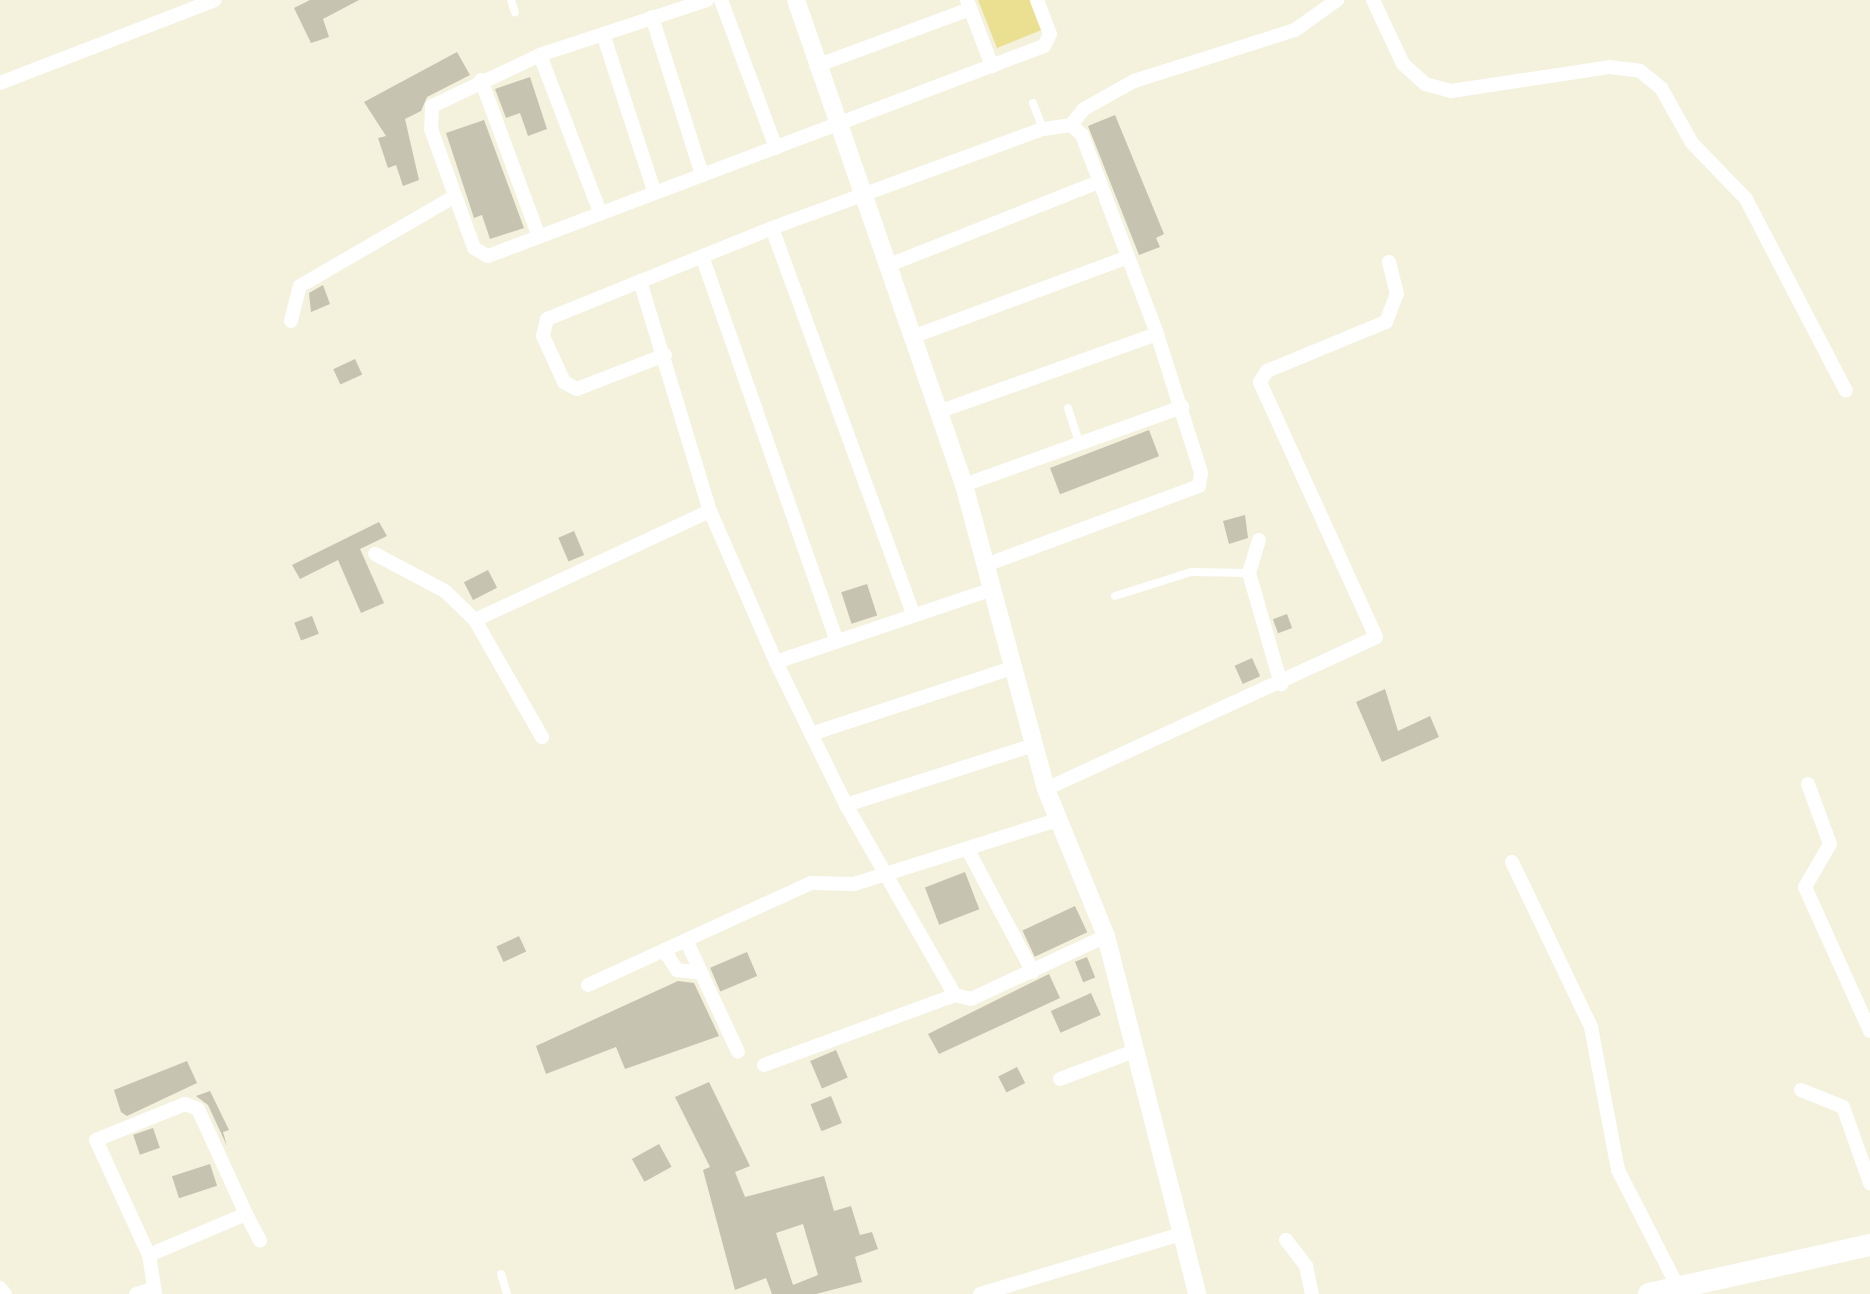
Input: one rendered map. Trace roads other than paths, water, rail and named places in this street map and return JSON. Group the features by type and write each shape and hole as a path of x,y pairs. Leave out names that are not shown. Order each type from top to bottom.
{"main road":[{"path":"1649,1294 1870,1245"}],"street":[{"path":"0,84 214,0"},
{"path":"707,0 540,55 432,106 427,116 474,248 488,256 1044,46 1050,34 1037,0"},
{"path":"722,0 776,148"},
{"path":"665,355 576,389 564,382 543,336 547,319 772,228 863,198 1043,129 1071,125 1084,109 1134,82 1294,30 1337,0"},
{"path":"1373,0 1403,64 1425,84 1451,91 1609,67 1640,71 1661,88 1692,143 1746,199 1846,391"},
{"path":"801,2 816,66 964,485 1046,789 1106,936 1197,1294"},
{"path":"816,66 968,5 992,66"},
{"path":"652,17 702,176"},
{"path":"602,34 654,191"},
{"path":"540,55 600,212"},
{"path":"481,80 539,237"},
{"path":"985,565 1199,486 1201,473 1156,334 1082,135 1071,125"},
{"path":"889,265 1099,182"},
{"path":"291,320 300,286 455,196"},
{"path":"772,228 912,614"},
{"path":"702,256 837,642"},
{"path":"912,337 1128,258"},
{"path":"1046,789 1370,644 1377,628 1260,382 1267,372 1386,322 1397,294 1390,262"},
{"path":"640,281 710,510 776,662 846,805 888,871 956,994"},
{"path":"938,412 1156,334"},
{"path":"964,485 1182,408"},
{"path":"475,620 710,510"},
{"path":"1258,540 1249,573 1281,684"},
{"path":"375,554 445,590 475,620 542,738"},
{"path":"776,662 990,590"},
{"path":"811,734 1012,668"},
{"path":"846,805 1034,745"},
{"path":"1808,784 1830,844 1805,887 1870,1031"},
{"path":"588,985 811,883 846,886 1057,820"},
{"path":"968,850 1033,972"},
{"path":"1512,862 1591,1028 1618,1170 1682,1289"},
{"path":"764,1065 956,994 972,999 1106,936"},
{"path":"686,940 738,1052"},
{"path":"664,950 678,970 701,973"},
{"path":"1060,1079 1137,1050"},
{"path":"1801,1090 1842,1107 1870,1183"},
{"path":"136,1294 154,1292 149,1254 94,1149 96,1140 186,1104 198,1109 260,1240"},
{"path":"149,1254 246,1214"},
{"path":"980,1294 1184,1233"},
{"path":"1286,1240 1306,1266 1312,1294"},
{"path":"0,1288 5,1294"}],"lane":[{"path":"511,0 516,12"},
{"path":"1034,103 1043,129"},
{"path":"1068,408 1080,444"},
{"path":"1115,596 1191,572 1249,573"},
{"path":"501,1274 507,1294"}]}
